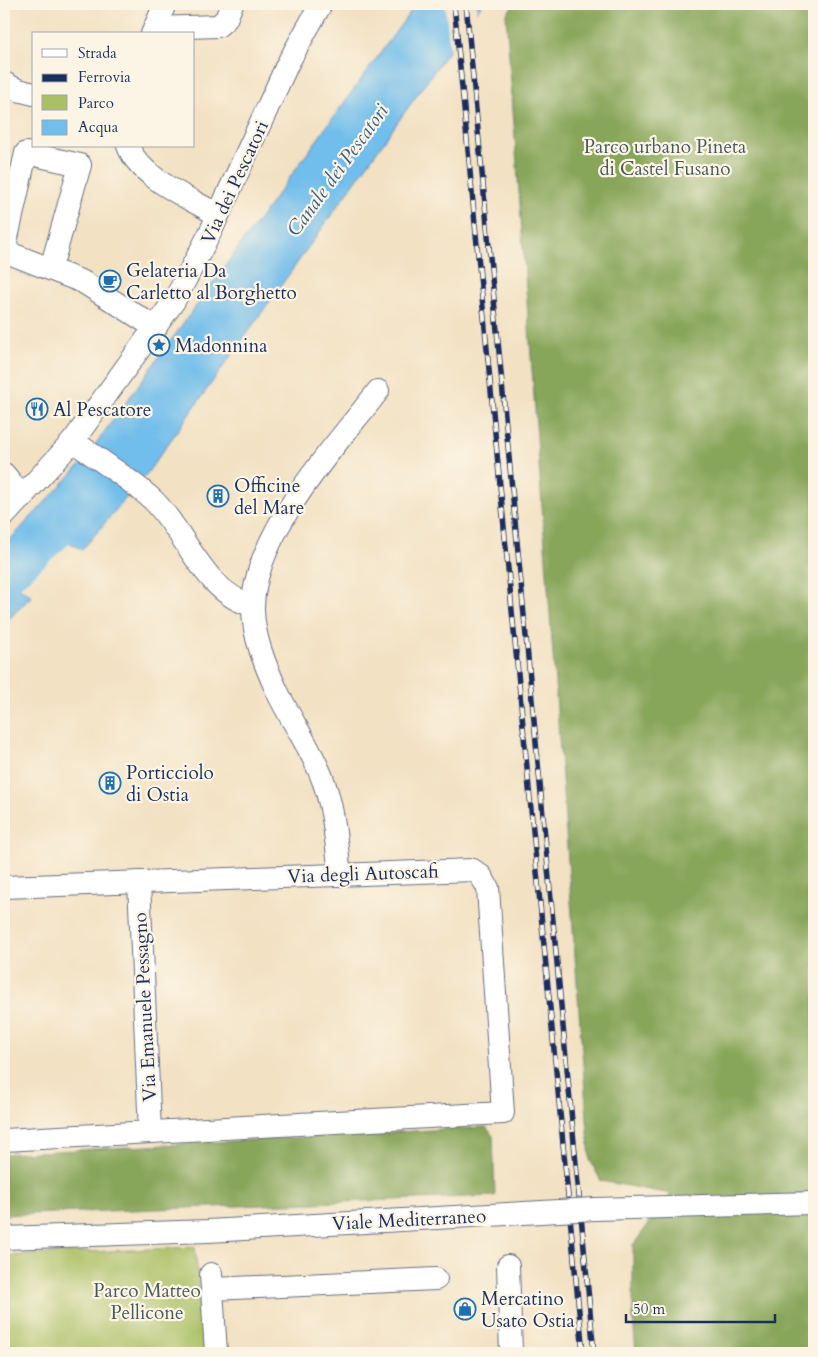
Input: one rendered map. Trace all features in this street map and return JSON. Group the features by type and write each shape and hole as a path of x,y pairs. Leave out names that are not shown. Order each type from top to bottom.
{"street":[{"path":"165,4 153,31 218,26 226,19 232,4"},
{"name":"Via dei Pescatori","path":"4,516 73,441 156,328 190,272 288,64 321,4"},
{"path":"4,83 18,90 32,94"},
{"path":"129,148 132,156 147,172 218,215"},
{"path":"51,268 80,165 26,153 4,251 83,282 156,328"},
{"path":"340,875 332,816 322,776 270,675 258,638 253,605 262,560 294,500 378,391"},
{"path":"73,441 137,487 163,511 221,589 235,600 253,605"},
{"path":"4,474 23,497"},
{"name":"Via degli Autoscafi","path":"4,887 469,869 477,872 484,880 488,894 503,1113 150,1132"},
{"name":"Via Emanuele Pessagno","path":"139,882 150,1132"},
{"path":"4,1140 150,1132"},
{"name":"Viale Mediterraneo","path":"4,1238 208,1231 595,1209 814,1203"},
{"path":"508,1266 511,1353"},
{"path":"216,1353 211,1282 436,1279"}],"green space":[{"name":"Parco urbano Pineta di Castel Fusano","path":"514,4 814,4 814,1353 636,1353 633,1318 633,1245 671,1194 601,1181 590,1160 506,15"},
{"path":"486,1127 493,1136 495,1196 4,1215 4,1154"},
{"name":"Parco Matteo Pellicone","path":"195,1247 205,1353 4,1353 4,1256"}],"water":[{"path":"416,4 482,4 148,472 82,550 61,537 11,582 32,596 4,624 4,546 81,464"}],"pier":[{"path":"445,4 476,4 477,14 450,53"}],"waterway":[{"name":"Canale dei Pescatori","path":"4,587 61,537 79,516"}],"railway":[{"path":"454,4 583,1353"},
{"path":"466,4 594,1353"}],"place":[{"name":"Gelateria Da Carletto al Borghetto","path":"110,281"},
{"name":"Madonnina","path":"159,345"},
{"name":"Al Pescatore","path":"37,409"},
{"name":"Officine del Mare","path":"218,496"},
{"name":"Porticciolo di Ostia","path":"110,783"},
{"name":"Mercatino Usato Ostia","path":"465,1309"}]}
